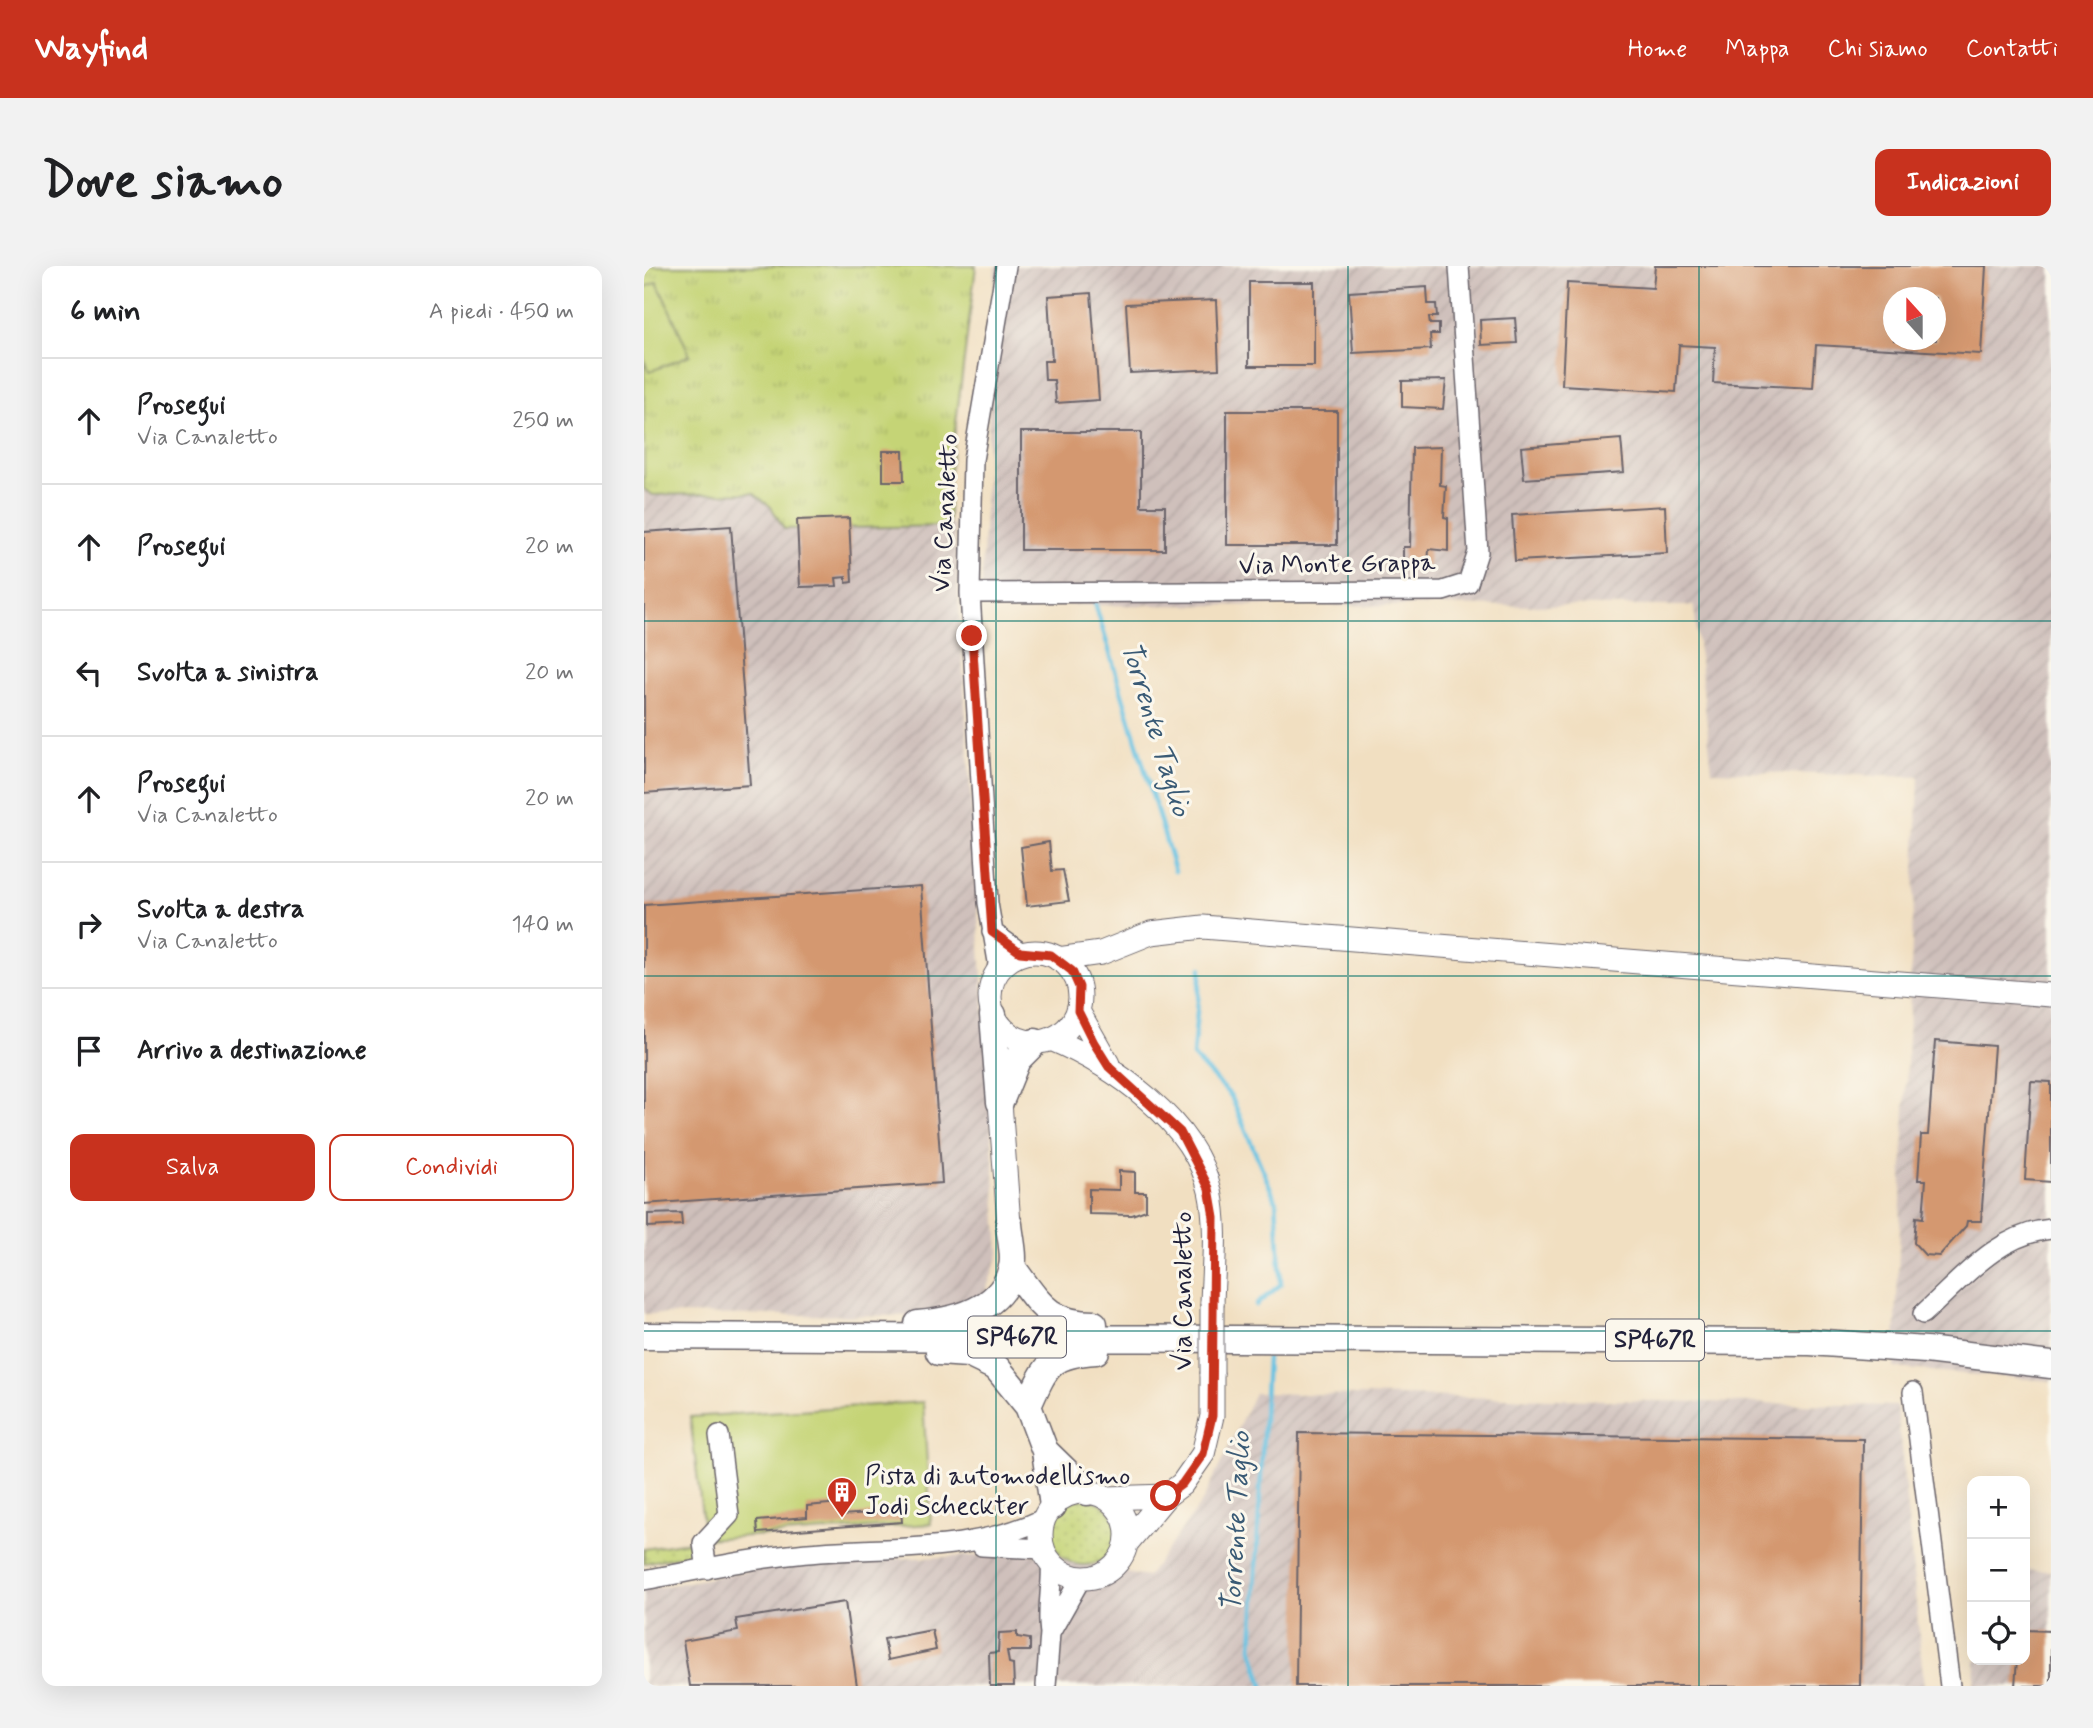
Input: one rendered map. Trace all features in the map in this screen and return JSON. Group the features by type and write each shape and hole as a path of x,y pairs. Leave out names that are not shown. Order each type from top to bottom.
{"highway":[{"path":"993,1015 1000,1102"},
{"path":"1000,1102 1017,1060 1043,1041"},
{"path":"777,1336 934,1323 978,1311 1000,1293 1012,1267 1009,1224"},
{"path":"1012,1267 1043,1308 1071,1324 1164,1325 1257,1338"},
{"name":"SP467R","path":"644,1336 1810,1342 1926,1350 2051,1365"},
{"path":"777,1336 871,1349 968,1354 997,1368 1028,1406 1045,1451 1049,1512"},
{"path":"1028,1406 1043,1373 1065,1353 1257,1338"},
{"path":"1045,1451 1097,1495"}],"main road":[{"path":"1058,958 1072,971 1079,987 1078,1011 1071,1025 1043,1041 1010,1035 993,1015 989,998 997,972 1010,959 1036,952 1058,958 1101,953 1151,933 1203,927 2051,995"},
{"path":"1079,987 1101,953"},
{"name":"Via Canaletto","path":"1078,1011 1109,1067 1180,1132 1209,1188 1214,1217 1212,1416 1203,1454 1182,1484 1166,1496 1126,1544"},
{"name":"Via Canaletto","path":"1043,1041 1109,1067"},
{"path":"1000,1102 1009,1224"},
{"path":"1097,1495 1124,1518 1126,1544 1119,1560 1107,1572 1081,1578 1064,1573 1047,1555 1041,1533 1049,1512 1072,1494 1166,1496"}],"street":[{"path":"1004,266 1014,266"},
{"name":"Via Canaletto","path":"997,972 998,962 992,932 970,593 973,460 1004,266"},
{"name":"Via Monte Grappa","path":"970,593 1443,592 1468,583 1478,552 1459,266"},
{"path":"992,932 1020,952 1036,952"},
{"path":"1923,1314 1997,1248 2028,1233 2051,1229"},
{"path":"1913,1392 1950,1686"},
{"path":"707,1569 703,1543 729,1515 719,1435"},
{"path":"644,1580 796,1554 979,1542 1014,1533 1049,1512"},
{"path":"979,1542 984,1548 1047,1555 1052,1583 1046,1686"},
{"path":"1051,1633 1081,1578"}],"shaded area":[{"path":"995,266 2051,266 2051,1381 1894,1368 1919,777 1712,771 1694,606 981,605"},
{"path":"644,489 653,495 753,493 771,507 784,529 954,524 999,1254 985,1293 935,1316 644,1314"},
{"path":"1255,1393 1897,1406 1924,1686 644,1686 644,1590 798,1562 1032,1554 1147,1577 1202,1502"},
{"path":"2030,1570 2051,1571 2051,1686 1974,1686 1975,1665 2030,1665"}],"green space":[{"path":"644,266 976,266 949,477 949,526 784,529 771,507 753,493 653,495 644,489"},
{"path":"657,282 690,355 649,372 644,360 644,288"},
{"path":"923,1402 931,1524 705,1539 690,1417"},
{"path":"1084,1499 1107,1509 1117,1532 1107,1555 1084,1565 1061,1555 1051,1532 1061,1509"},
{"path":"694,1541 697,1553 644,1563 644,1549"}],"building":[{"path":"1655,266 1986,266 1981,354 1908,350 1946,350 1946,287 1883,287 1883,349 1816,345 1813,388 1713,383 1715,347 1679,345 1676,392 1562,385 1567,283 1653,288"},
{"path":"1249,282 1314,282 1314,366 1249,366"},
{"path":"1427,287 1428,304 1436,304 1437,317 1429,317 1430,324 1439,324 1439,334 1430,334 1431,349 1353,353 1349,292"},
{"path":"1091,293 1099,400 1056,403 1054,380 1045,380 1044,361 1052,361 1048,296"},
{"path":"1216,300 1219,369 1130,373 1126,304"},
{"path":"1515,318 1517,343 1481,345 1480,320"},
{"path":"1446,380 1443,409 1402,407 1402,381"},
{"path":"1227,411 1337,411 1337,545 1227,545"},
{"path":"1021,432 1141,432 1141,506 1165,506 1165,550 1021,550"},
{"path":"1621,439 1624,472 1524,479 1521,447"},
{"path":"1441,447 1440,485 1446,486 1444,517 1448,518 1448,551 1429,549 1428,567 1403,565 1403,547 1410,547 1412,448"},
{"path":"883,451 903,451 904,481 883,481"},
{"path":"1665,506 1667,553 1515,561 1512,515"},
{"path":"849,518 852,582 846,583 846,577 836,578 837,586 800,587 797,520"},
{"path":"731,526 750,785 644,793 644,532"},
{"path":"1049,842 1052,871 1063,870 1069,901 1027,906 1021,847"},
{"path":"921,886 942,1183 644,1204 644,905"},
{"path":"1935,1041 1994,1046 1981,1221 1967,1221 1966,1226 1939,1256 1925,1255 1914,1243 1916,1217 1923,1218 1926,1180 1918,1180 1921,1135 1928,1135"},
{"path":"2031,1081 2051,1082 2051,1182 2025,1180"},
{"path":"1119,1171 1135,1172 1135,1192 1146,1192 1146,1210 1132,1215 1089,1214 1089,1189 1119,1190"},
{"path":"681,1213 682,1225 648,1227 648,1214"},
{"path":"1299,1433 1863,1439 1860,1686 1296,1686"},
{"name":"Pista di automodellismo Jodi Scheckter","path":"840,1503 841,1515 901,1511 902,1522 758,1533 757,1521 807,1517 807,1506"},
{"path":"845,1602 857,1686 690,1686 683,1641 738,1631 736,1619"},
{"path":"932,1630 936,1650 888,1660 884,1639"},
{"path":"2030,1630 2051,1631 2051,1686 2015,1686 2017,1665 2030,1665"},
{"path":"1017,1632 1017,1637 1030,1639 1030,1651 1007,1651 1009,1663 1013,1664 1014,1686 990,1686 989,1653 998,1652 999,1633"}],"waterway":[{"name":"Torrente Taglio","path":"1094,600 1175,871"},
{"name":"Torrente Taglio","path":"1201,968 1193,1056 1231,1096 1276,1201 1281,1284 1256,1305"},
{"name":"Torrente Taglio","path":"1263,1686 1252,1648 1267,1359"}],"place":[{"name":"Pista di automodellismo Jodi Scheckter","path":"842,1519"}],"route":[{"path":"972,636 992,932 1020,952 1051,955 1072,971 1079,987 1078,1011 1109,1067 1180,1132 1209,1188 1214,1217 1212,1416 1203,1454 1182,1484 1166,1496"}]}
